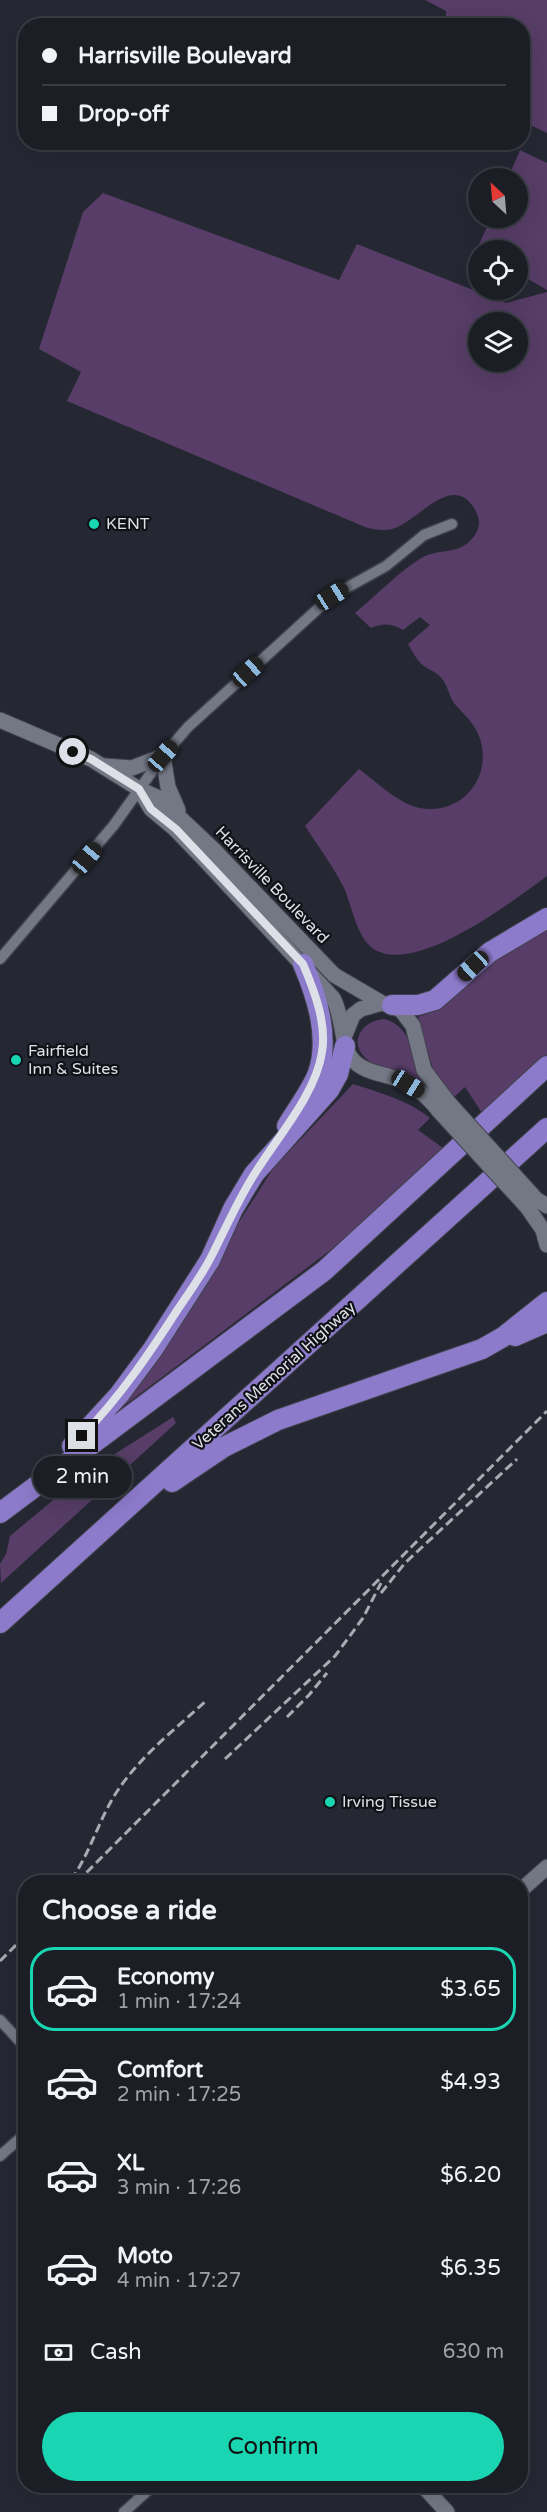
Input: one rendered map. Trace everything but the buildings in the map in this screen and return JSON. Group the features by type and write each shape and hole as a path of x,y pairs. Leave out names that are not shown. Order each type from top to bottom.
{"highway":[{"path":"387,1004 418,1005 435,1000 490,952 547,918"},
{"path":"270,1154 317,1075 323,1050 322,1023 313,986 303,964"},
{"path":"0,1511 94,1424 137,1373 210,1260 233,1209 254,1174 329,1090 338,1074 345,1041"},
{"path":"0,1511 324,1271 547,1066"},
{"name":"Veterans Memorial Highway","path":"7,1617 547,1128"},
{"path":"482,1349 503,1337 547,1302"},
{"path":"7,1617 172,1482 224,1447 298,1413 414,1375 547,1322"}],"main road":[{"name":"Harrisville Boulevard","path":"0,720 102,766 139,789 159,798 184,820 334,975 408,1017 413,1026 424,1070 443,1106"},
{"path":"102,766 132,768 163,756 168,787 184,820"},
{"name":"Harrisville Boulevard","path":"139,789 151,809 176,829 303,964 338,1008 350,1056 358,1065 408,1084 443,1106 537,1204 547,1245"},
{"path":"345,1041 353,1015 370,1005 387,1004"},
{"path":"528,1884 547,1867"},
{"path":"429,2493 447,2512"}],"street":[{"path":"0,959 114,825 163,756 197,719 332,596 386,566 424,535 452,524"},
{"path":"0,2020 18,2039"},
{"path":"0,2156 18,2140"},
{"path":"124,2512 145,2493"}],"shaded area":[{"path":"425,0 547,0 547,133 530,125 530,18 446,18 446,11"},
{"path":"520,150 547,163 547,290 528,279 528,240 481,240 486,228 528,228 528,168 512,168"},
{"path":"103,193 339,280 357,244 468,288 468,300 498,300 506,303 528,300 528,297 547,292 547,876 510,903 458,935 432,947 406,954 384,953 367,943 340,880 305,826 359,769 395,797 420,808 435,809 449,806 462,799 478,778 483,751 477,731 454,703 440,677 421,664 408,644 430,625 420,617 403,630 387,624 371,628 355,613 423,557 460,548 473,537 478,529 479,521 477,512 465,498 455,495 445,497 392,529 365,527 67,401 81,372 39,349 83,212"},
{"path":"547,925 547,1060 357,1230 108,1418 220,1252 274,1167 353,1084 412,1106 430,1118 418,1130 443,1148 482,1113 465,1087 453,1098 434,1073 418,1017 441,1009 485,969"},
{"path":"384,1019 394,1023 407,1037 424,1084 422,1086 378,1067 361,1052 358,1043 364,1027"},
{"path":"173,1417 176,1423 1,1583 0,1564 6,1554 10,1536 88,1471"}],"railway":[{"path":"84,1875 547,1411"},
{"path":"381,1593 405,1563 517,1459"},
{"path":"225,1759 335,1656 363,1618 381,1583"},
{"path":"287,1717 327,1673"},
{"path":"74,1875 105,1812 127,1778 159,1743 206,1701"},
{"path":"0,1961 18,1943"}],"place":[{"name":"KENT","path":"94,524"},
{"name":"Fairfield Inn & Suites","path":"16,1060"},
{"name":"Irving Tissue","path":"330,1802"}],"route":[{"path":"73,752 91,759 139,789 151,809 176,829 303,964 313,986 322,1023 323,1050 317,1075 270,1154 254,1174 233,1209 210,1260 137,1373 82,1436"}]}
